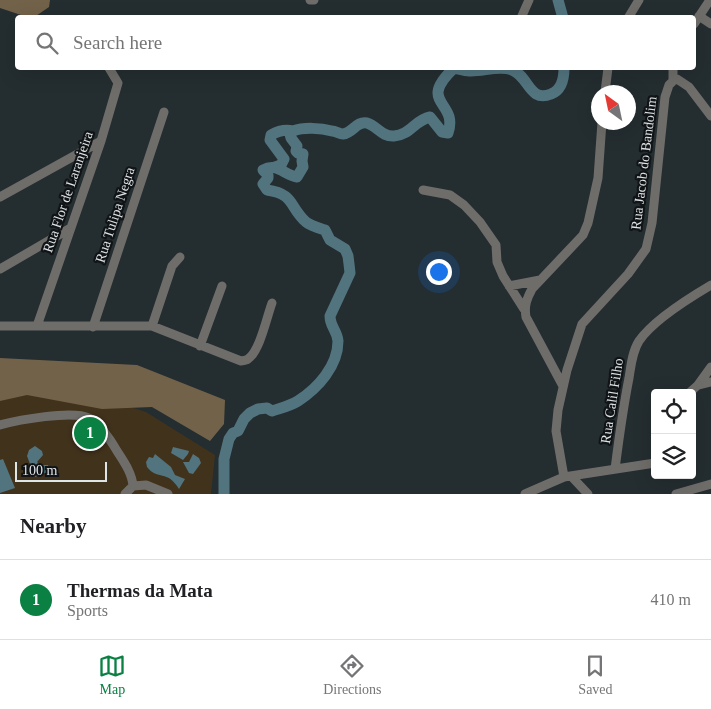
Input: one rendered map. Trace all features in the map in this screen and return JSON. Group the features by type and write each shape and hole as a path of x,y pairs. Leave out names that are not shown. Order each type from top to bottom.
{"street":[{"path":"522,15 529,0"},
{"path":"630,15 639,0"},
{"path":"710,0 696,20 711,24"},
{"name":"Rua Flor de Laranjeira","path":"37,326 101,141 118,83 110,70"},
{"path":"606,85 608,70"},
{"name":"Rua Jacob do Bandolim","path":"567,476 556,432 563,386 576,338 582,324 628,274 646,249 652,223 665,97 669,85 673,81 673,70"},
{"path":"673,81 677,79 689,87 711,116"},
{"name":"Rua Tulipa Negra","path":"93,327 164,112"},
{"path":"524,309 532,289 583,236 588,223 598,178 601,130"},
{"path":"0,197 101,141"},
{"path":"423,190 450,195 472,213 494,240 500,269 524,309 526,317 563,386"},
{"path":"0,269 70,229"},
{"path":"152,326 172,266 180,257"},
{"path":"509,286 540,280"},
{"name":"Rua Calil Filho","path":"615,469 621,419 633,355 638,343 645,334 689,298 711,285"},
{"path":"200,346 222,286"},
{"path":"0,326 152,326 237,361 249,359 254,353 261,338 272,303"},
{"path":"694,389 711,367"},
{"path":"698,385 711,382"},
{"path":"0,425 24,419 73,416 87,418 109,438 132,477 133,486"},
{"path":"525,494 567,476 651,464"},
{"path":"567,476 588,494"},
{"path":"676,494 711,484"},
{"path":"125,494 133,486 146,485 168,494"}],"shaded area":[{"path":"0,0 50,0 49,7 37,15 21,15 0,8"},
{"path":"0,358 137,365 225,400 224,424 210,441 152,407 102,409 27,395 0,401"},
{"path":"0,364 146,412 215,455 211,494 0,494"}],"water":[{"path":"35,446 42,451 43,455 37,462 41,465 48,465 50,471 35,477 27,456 29,450"},
{"path":"173,447 189,451 188,454 183,460 171,453"},
{"path":"155,454 171,467 175,475 185,479 179,489 170,479 155,474 147,467 146,462 149,457 153,458"},
{"path":"193,454 199,458 201,463 193,474 189,473 183,462 189,462"},
{"path":"3,459 15,488 0,493 0,460"}],"waterway":[{"path":"558,0 562,15"},
{"path":"275,167 281,165 284,159 270,140 271,135 276,132 318,129 343,134 349,132 357,125 367,123 386,135 394,136 404,133 420,121 430,117 442,132 448,133 450,122 448,114 438,96 443,80 452,70"},
{"path":"463,70 483,70"},
{"path":"512,70 518,73 533,92 544,96 558,90 563,80 564,70"},
{"path":"224,494 224,459 229,439 233,433 238,431 244,419 250,413 258,409 267,408 272,411 292,404 313,390 331,368 337,350 338,341 330,316 350,273 348,256 345,249 330,240 325,230 306,222 287,198 267,190 263,184 268,178 268,175 263,170 272,167 297,177 303,167 303,154 296,151 297,146 291,138 290,134 293,131"}],"place":[{"name":"Thermas da Mata","path":"90,433"}]}
